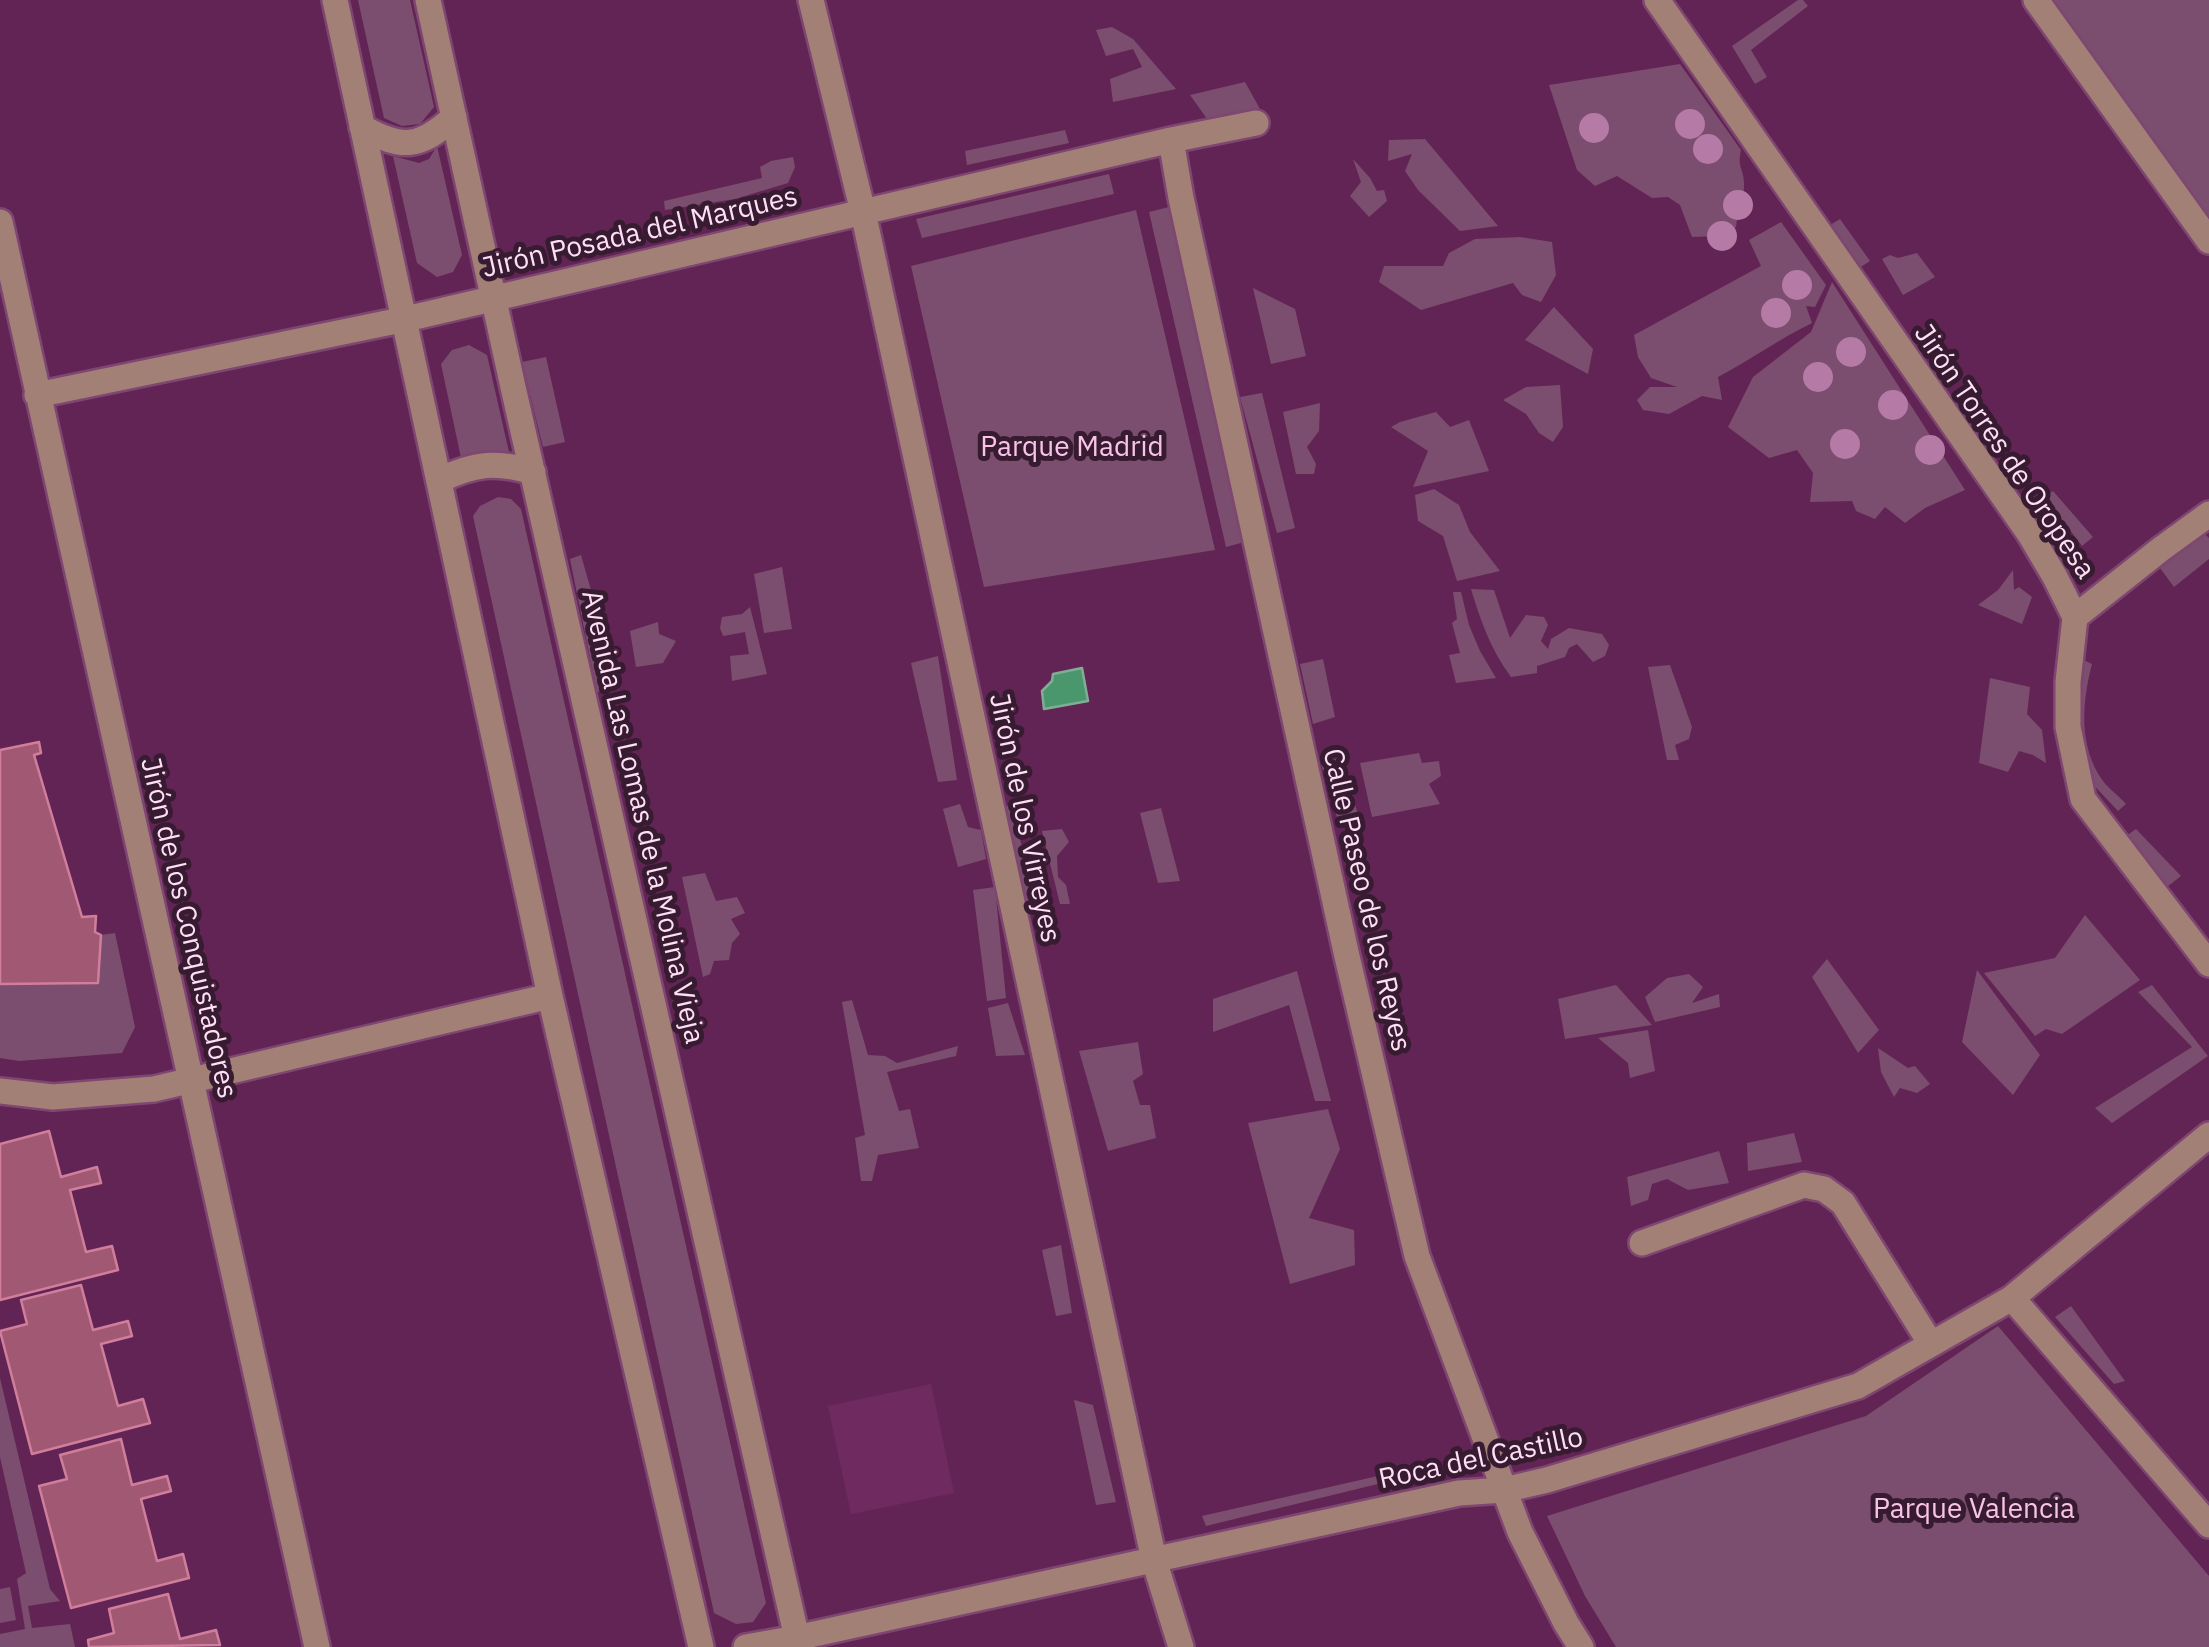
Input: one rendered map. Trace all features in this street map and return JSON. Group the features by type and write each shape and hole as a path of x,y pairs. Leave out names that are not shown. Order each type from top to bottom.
{"street":[{"path":"335,0 550,996 701,1647"},
{"name":"Avenida Las Lomas de la Molina Vieja","path":"428,0 798,1643"},
{"name":"Jirón de los Virreyes","path":"812,0 863,212 1154,1560 1181,1647"},
{"name":"Jirón Torres de Oropesa","path":"1657,0 2056,577 2075,617 2068,727 2083,799 2209,964"},
{"path":"2036,0 2209,242"},
{"path":"362,127 385,140 410,143 435,134 454,117"},
{"name":"Jirón Posada del Marques","path":"37,395 406,320 1256,123"},
{"name":"Calle Paseo de los Reyes","path":"1171,140 1346,952 1417,1256 1520,1532 1582,1647"},
{"name":"Jirón de los Conquistadores","path":"0,222 317,1647"},
{"path":"440,480 462,469 486,464 534,472"},
{"path":"2075,617 2209,514"},
{"path":"0,1091 53,1097 154,1089 550,996"},
{"name":"Roca del Castillo","path":"746,1647 798,1643 1154,1560 1459,1494 1504,1490 1547,1480 1858,1386 2012,1298 2209,1136"},
{"path":"1642,1243 1804,1185 1824,1189 1844,1203 1932,1344"},
{"path":"2012,1298 2209,1525"}],"shaded area":[{"path":"1082,668 1088,701 1044,709 1042,691 1053,674"},
{"path":"931,1384 954,1493 851,1514 828,1406"}],"green space":[{"path":"358,0 410,0 434,107 420,124 402,126 384,118"},
{"path":"1798,0 1808,6 1751,50 1767,77 1755,84 1732,46"},
{"path":"2048,0 2209,0 2209,225"},
{"path":"1112,27 1133,39 1176,89 1113,102 1110,79 1142,67 1133,49 1106,56 1096,30"},
{"path":"1680,64 1741,150 1744,188 1736,227 1722,236 1692,237 1680,205 1668,197 1652,198 1617,176 1595,186 1577,170 1549,85"},
{"path":"1245,82 1260,109 1210,123 1190,95"},
{"path":"1065,130 1069,143 967,165 965,151"},
{"path":"1425,139 1498,226 1460,231 1418,190 1405,171 1412,154 1388,161 1389,140"},
{"path":"437,146 462,255 453,272 437,277 417,263 393,156 419,163 429,159"},
{"path":"793,157 795,167 788,183 735,199 665,210 664,201 762,178 760,167"},
{"path":"1353,159 1377,191 1384,190 1387,201 1369,217 1350,196 1361,182"},
{"path":"1109,174 1114,194 922,238 916,219"},
{"path":"1173,206 1248,541 1226,547 1149,212"},
{"name":"Parque Madrid","path":"1136,210 1215,550 984,587 911,266"},
{"path":"1840,219 1870,261 1850,274 1820,231"},
{"path":"1781,222 1826,285 1815,307 1806,306 1812,323 1718,377 1722,400 1702,396 1669,414 1643,410 1637,400 1650,387 1677,387 1651,378 1638,357 1634,335 1761,266 1749,240"},
{"path":"1520,237 1552,242 1556,275 1541,302 1522,295 1513,283 1421,310 1379,282 1384,266 1443,266 1449,253 1475,239"},
{"path":"1917,253 1935,277 1903,295 1882,259"},
{"path":"1832,282 1965,490 1925,508 1905,523 1885,507 1875,519 1856,511 1852,501 1810,502 1813,473 1797,450 1769,458 1728,427 1753,377 1811,332"},
{"path":"1253,288 1295,309 1306,356 1271,364"},
{"path":"1554,307 1593,349 1588,374 1525,340"},
{"path":"469,345 487,355 511,461 463,467 441,364 452,350"},
{"path":"546,357 565,442 543,447 522,362"},
{"path":"1560,385 1563,427 1553,442 1539,433 1526,414 1503,400 1526,387"},
{"path":"1262,393 1295,528 1277,533 1240,397"},
{"path":"1320,403 1319,431 1307,447 1316,464 1314,474 1296,474 1283,412"},
{"path":"1436,412 1450,427 1469,420 1489,471 1413,487 1428,451 1391,427"},
{"path":"1434,489 1459,505 1470,532 1500,571 1457,581 1443,536 1418,521 1415,495"},
{"path":"2053,491 2093,537 2082,546 2044,496"},
{"path":"498,497 511,499 521,509 766,1603 753,1622 736,1624 714,1613 473,516 480,506"},
{"path":"2203,532 2209,538 2209,559 2174,587 2160,568"},
{"path":"581,555 619,689 597,692 570,559"},
{"path":"782,567 792,629 764,633 754,574"},
{"path":"2013,570 2014,590 2019,587 2032,597 2022,624 1978,605 1998,590"},
{"path":"1471,589 1494,590 1510,638 1526,615 1544,617 1548,625 1541,641 1548,649 1551,639 1569,628 1602,634 1609,645 1605,656 1593,662 1577,644 1569,648 1565,657 1537,666 1537,673 1511,677 1487,635"},
{"path":"1453,592 1461,592 1469,625 1496,678 1456,683 1449,655 1460,653 1452,623 1457,619"},
{"path":"750,607 767,674 732,681 730,656 749,654 745,632 723,636 722,617 742,614"},
{"path":"658,622 659,634 676,641 663,663 636,667 630,631"},
{"path":"938,656 957,780 938,782 911,663"},
{"path":"2079,658 2092,664 2084,709 2089,754 2103,781 2126,804 2118,811 2087,778 2076,731"},
{"path":"1323,659 1335,717 1313,724 1300,664"},
{"path":"1670,665 1692,727 1689,739 1675,745 1679,760 1667,760 1648,667"},
{"path":"1990,678 2030,687 2027,714 2042,730 2046,763 2019,751 2008,772 1979,763"},
{"path":"1419,753 1422,763 1439,761 1441,776 1429,784 1440,804 1372,817 1360,763"},
{"path":"1343,758 1359,819 1339,824 1320,761"},
{"path":"960,804 968,827 981,830 986,859 958,867 943,809"},
{"path":"1012,805 1035,902 1021,903 995,808"},
{"path":"1161,808 1180,881 1158,883 1140,813"},
{"path":"1062,829 1069,842 1057,856 1058,877 1066,885 1070,904 1060,904 1042,831"},
{"path":"2136,829 2181,876 2167,887 2126,836"},
{"path":"705,873 716,901 737,897 745,913 731,919 740,934 732,943 729,960 714,961 710,974 703,977 682,877"},
{"path":"995,887 1006,998 987,1001 973,890"},
{"path":"2085,915 2140,980 2062,1034 2046,1029 2035,1036 1984,973 2055,958"},
{"path":"115,933 135,1027 122,1053 19,1061 0,1058 0,984 98,983 101,935"},
{"path":"1827,959 1879,1030 1858,1053 1812,977"},
{"path":"1977,970 2040,1055 2013,1095 1962,1042"},
{"path":"1297,971 1331,1101 1315,1101 1289,1005 1213,1032 1213,999"},
{"path":"1689,974 1703,987 1692,1003 1719,994 1720,1007 1655,1022 1645,997 1667,978"},
{"path":"1616,985 1652,1025 1565,1039 1558,999"},
{"path":"2152,985 2208,1056 2112,1123 2095,1108 2192,1047 2138,992"},
{"path":"852,1000 868,1055 885,1056 897,1063 958,1046 956,1056 887,1072 899,1111 910,1109 919,1148 878,1155 872,1181 861,1181 855,1138 865,1135 842,1002"},
{"path":"1008,1003 1025,1055 996,1056 988,1008"},
{"path":"1648,1030 1655,1071 1630,1078 1628,1063 1598,1038"},
{"path":"1138,1042 1143,1074 1133,1081 1140,1105 1150,1105 1156,1138 1108,1151 1079,1051"},
{"path":"1878,1048 1908,1068 1915,1066 1930,1084 1917,1093 1900,1088 1894,1097 1881,1072"},
{"path":"1328,1109 1340,1149 1309,1218 1354,1230 1355,1265 1290,1284 1248,1123"},
{"path":"1794,1133 1802,1162 1748,1171 1747,1143"},
{"path":"1719,1151 1729,1183 1688,1190 1667,1179 1652,1184 1648,1200 1631,1206 1627,1177"},
{"path":"1061,1245 1072,1313 1056,1316 1042,1250"},
{"path":"2071,1306 2125,1381 2114,1384 2055,1317"},
{"name":"Parque Valencia","path":"1998,1326 2209,1576 2209,1647 1616,1647 1585,1596 1547,1516 1866,1416"},
{"path":"0,1378 50,1589 60,1601 28,1606 32,1628 70,1624 75,1647 0,1647 0,1634 25,1629 17,1579 26,1573 0,1457"},
{"path":"1074,1400 1093,1405 1116,1502 1096,1505"},
{"path":"1435,1463 1439,1469 1206,1526 1202,1516"},
{"path":"10,1587 16,1620 0,1623 0,1589"}],"building":[{"path":"39,742 41,753 34,755 82,917 96,916 95,932 101,935 98,983 0,984 0,750"},
{"path":"49,1131 61,1177 97,1167 101,1183 70,1190 86,1252 112,1246 118,1270 0,1300 0,1144"},
{"path":"81,1285 93,1330 128,1321 132,1336 101,1344 118,1406 143,1399 150,1423 32,1454 0,1331 27,1324 21,1300"},
{"path":"121,1439 132,1485 167,1476 171,1491 141,1499 157,1561 183,1554 189,1578 71,1608 39,1486 67,1479 60,1455"},
{"path":"168,1594 180,1639 216,1630 220,1645 89,1647 88,1640 114,1633 109,1609"}]}
